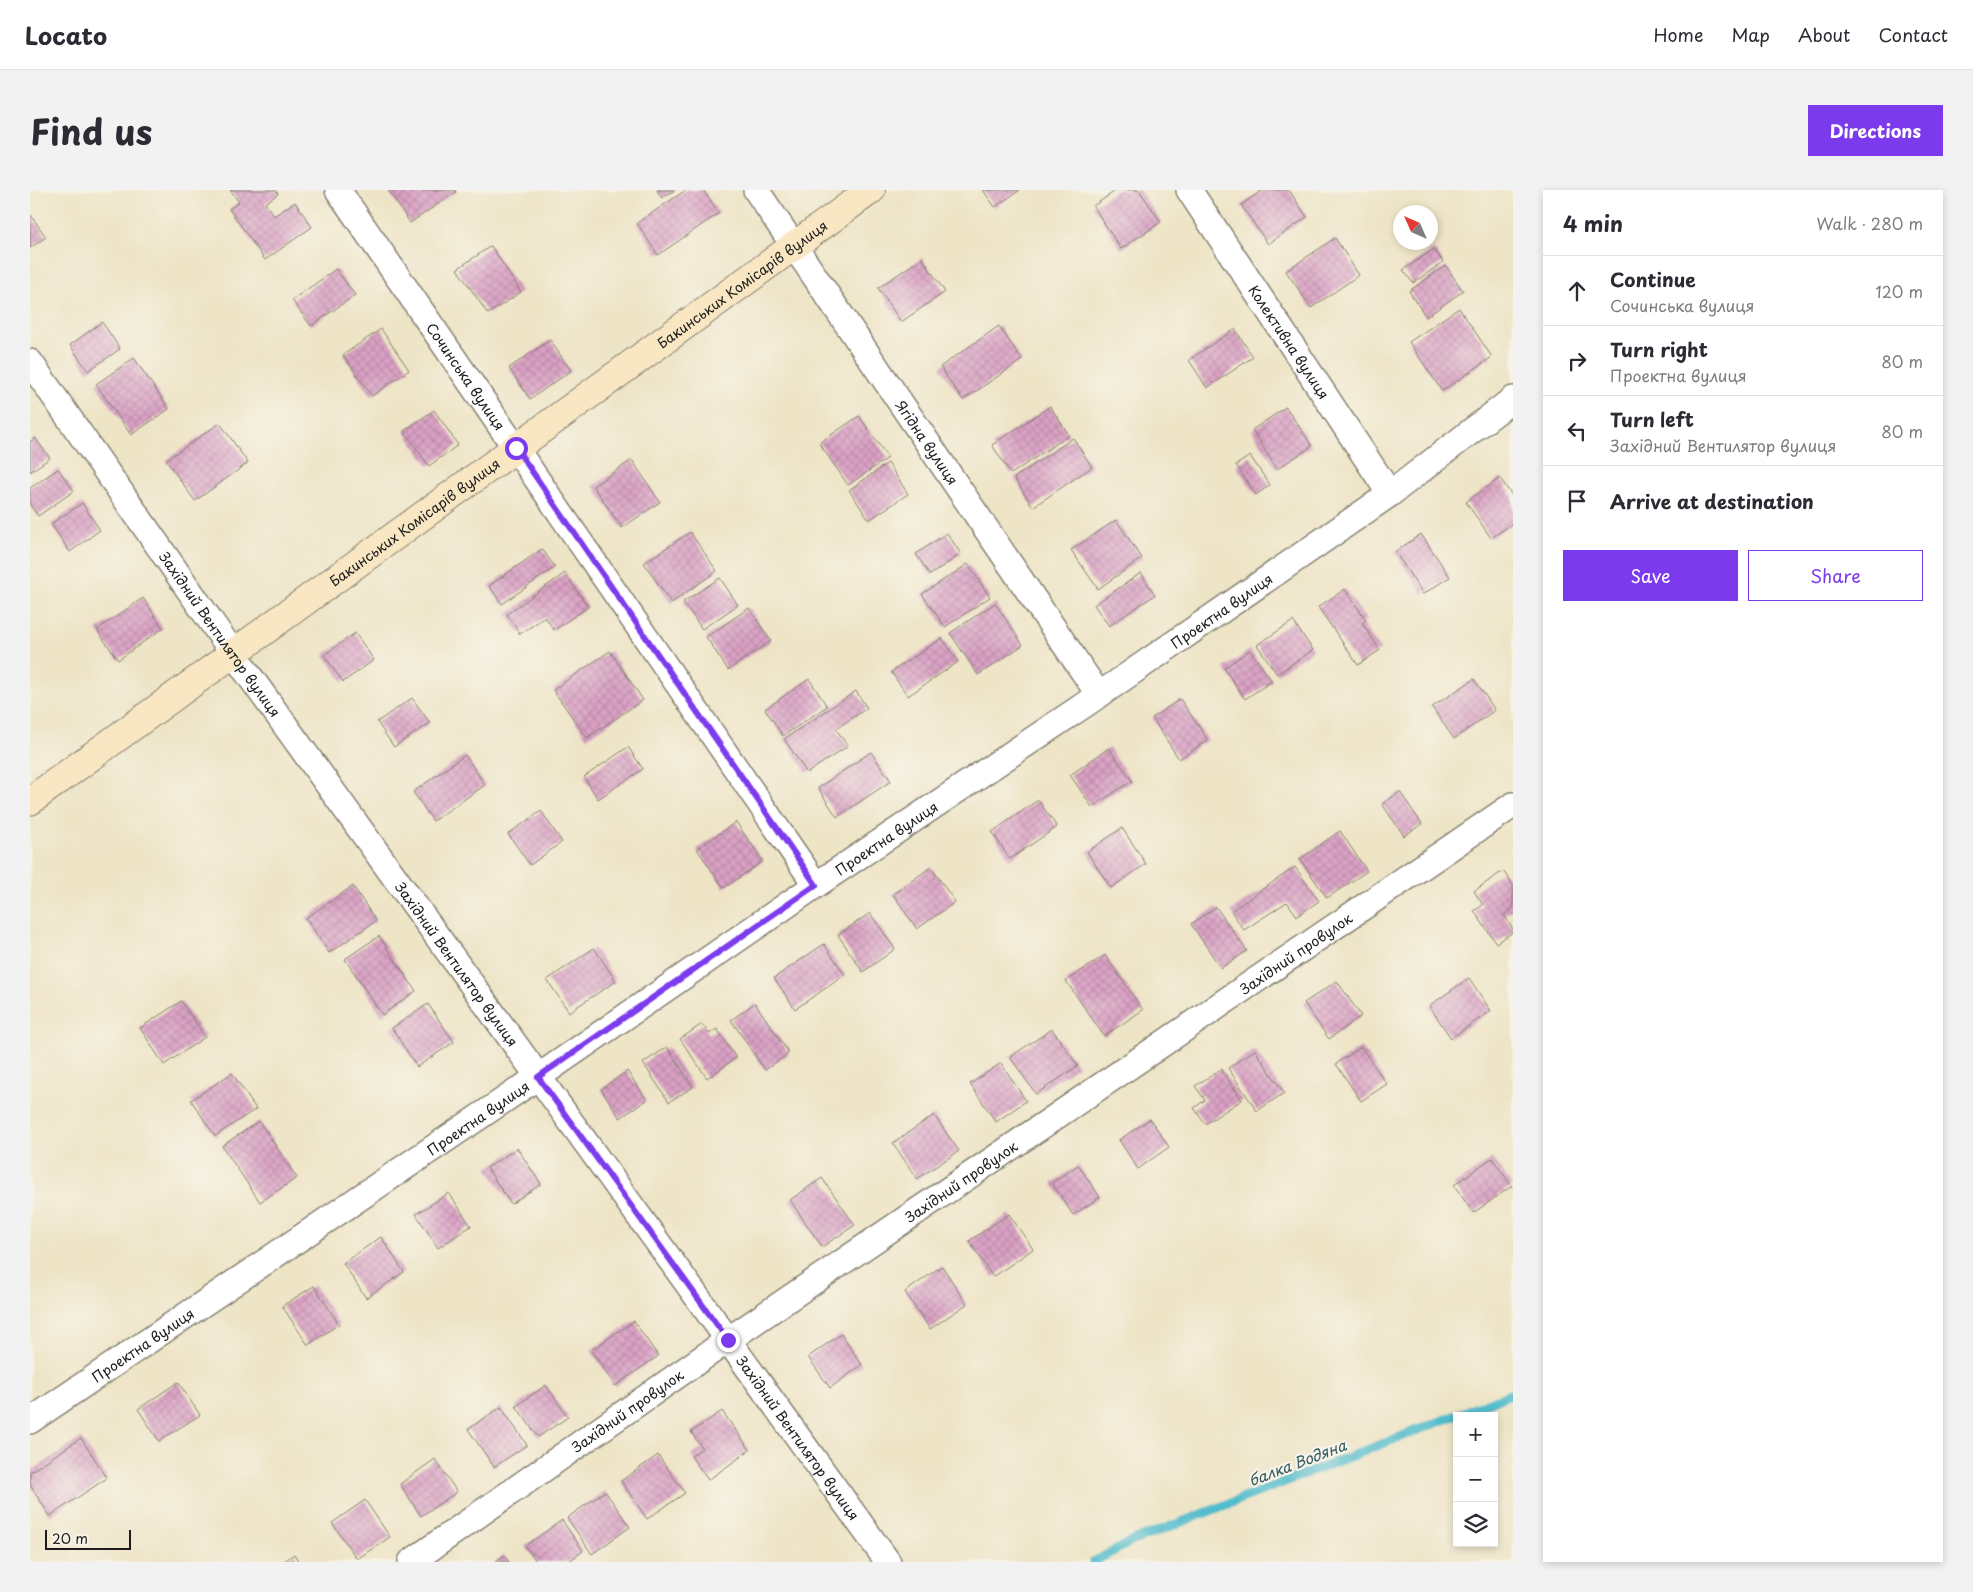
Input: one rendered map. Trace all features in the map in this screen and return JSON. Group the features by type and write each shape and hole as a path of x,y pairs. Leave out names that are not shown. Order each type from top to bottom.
{"street":[{"name":"Сочинська вулиця","path":"338,190 816,885"},
{"name":"Ягідна вулиця","path":"756,190 1099,695"},
{"name":"Бакинських Комісарів вулиця","path":"30,801 871,190"},
{"name":"Колективна вулиця","path":"1189,190 1390,494"},
{"name":"Західний Вентилятор вулиця","path":"30,362 233,653 888,1562"},
{"name":"Проектна вулиця","path":"30,1421 538,1077 816,885 1099,695 1390,494 1513,398"},
{"name":"Західний провулок","path":"411,1562 728,1340 1513,805"}],"building":[{"path":"230,190 276,190 278,194 265,203 274,216 295,202 312,227 265,260 229,209 239,202"},
{"path":"388,190 455,190 456,192 410,223"},
{"path":"657,190 675,190 662,198"},
{"path":"686,190 703,190 719,213 658,255 637,223"},
{"path":"983,190 1020,190 995,207"},
{"path":"1117,190 1139,190 1161,222 1121,249 1093,206"},
{"path":"1263,190 1289,190 1307,217 1268,244 1241,205"},
{"path":"30,214 46,237 30,248"},
{"path":"1335,238 1359,275 1311,308 1286,271"},
{"path":"491,246 521,292 488,314 457,269"},
{"path":"1433,250 1435,250 1443,262 1413,283 1403,270"},
{"path":"922,258 945,292 901,322 878,288"},
{"path":"1446,266 1463,291 1426,317 1409,291"},
{"path":"336,269 355,295 311,326 292,300"},
{"path":"1459,308 1492,357 1442,391 1409,342"},
{"path":"102,322 120,349 88,371 70,345"},
{"path":"999,326 1022,360 963,400 940,367"},
{"path":"381,329 409,370 372,396 343,355"},
{"path":"1235,329 1253,357 1207,388 1189,360"},
{"path":"550,340 571,371 530,399 509,368"},
{"path":"134,358 169,409 131,435 96,384"},
{"path":"1050,406 1069,435 1011,474 992,445"},
{"path":"1286,407 1312,446 1277,469 1252,430"},
{"path":"434,410 458,445 429,466 404,431"},
{"path":"859,416 888,458 848,485 819,443"},
{"path":"220,423 248,463 195,501 166,460"},
{"path":"35,438 50,458 30,472 30,442"},
{"path":"1073,438 1092,467 1033,507 1014,478"},
{"path":"1250,456 1270,485 1256,495 1236,465"},
{"path":"632,460 660,502 622,528 593,486"},
{"path":"888,463 908,494 869,520 849,490"},
{"path":"58,469 74,491 38,516 30,505 30,488"},
{"path":"1500,478 1513,497 1513,523 1491,538 1466,502"},
{"path":"82,503 100,530 70,552 51,524"},
{"path":"1116,520 1142,558 1098,589 1071,550"},
{"path":"690,532 717,571 671,603 644,563"},
{"path":"947,533 961,554 930,575 916,554"},
{"path":"1421,534 1450,577 1423,594 1395,552"},
{"path":"542,549 555,567 502,604 489,586"},
{"path":"968,564 990,597 945,627 922,594"},
{"path":"565,573 588,607 554,630 545,617 520,634 507,614"},
{"path":"1141,573 1155,595 1109,626 1094,605"},
{"path":"720,578 738,605 702,629 683,602"},
{"path":"1345,589 1366,620 1362,623 1380,650 1358,665 1318,607"},
{"path":"143,598 163,628 118,660 97,630"},
{"path":"995,603 1023,645 978,675 950,633"},
{"path":"749,608 771,641 728,670 706,637"},
{"path":"1293,621 1313,650 1277,674 1257,645"},
{"path":"355,633 374,660 343,682 324,655"},
{"path":"942,638 958,662 908,696 891,672"},
{"path":"1250,650 1272,681 1245,699 1224,668"},
{"path":"610,651 643,700 587,738 553,690"},
{"path":"809,679 827,706 783,736 765,709"},
{"path":"1474,679 1495,710 1454,739 1432,707"},
{"path":"856,691 867,708 836,729 848,746 807,773 784,739"},
{"path":"412,698 430,723 394,747 377,722"},
{"path":"1180,699 1208,740 1179,759 1152,718"},
{"path":"628,747 643,769 598,799 584,777"},
{"path":"1109,748 1132,781 1092,807 1070,775"},
{"path":"871,752 891,781 837,817 818,788"},
{"path":"465,755 485,785 433,821 413,792"},
{"path":"1400,792 1422,824 1404,836 1382,804"},
{"path":"1038,800 1057,827 1010,859 992,832"},
{"path":"541,811 562,842 530,865 508,834"},
{"path":"736,822 763,861 724,888 697,849"},
{"path":"1122,828 1146,864 1111,888 1087,852"},
{"path":"1340,831 1367,871 1327,898 1300,859"},
{"path":"931,867 955,902 917,929 893,894"},
{"path":"1295,867 1319,901 1297,916 1287,902 1244,930 1231,911"},
{"path":"1503,871 1513,885 1513,909 1504,915 1513,932 1496,943 1474,911 1483,905 1474,891"},
{"path":"353,886 376,921 329,953 306,918"},
{"path":"1216,907 1247,951 1221,968 1191,924"},
{"path":"870,913 895,949 863,972 838,935"},
{"path":"379,936 416,991 382,1015 345,959"},
{"path":"824,944 845,975 795,1009 774,978"},
{"path":"594,948 616,981 569,1012 547,980"},
{"path":"1105,955 1143,1010 1104,1036 1066,981"},
{"path":"1469,978 1491,1011 1451,1038 1429,1006"},
{"path":"1337,981 1361,1016 1329,1039 1304,1003"},
{"path":"181,1001 205,1037 164,1065 140,1028"},
{"path":"755,1003 789,1053 765,1070 731,1020"},
{"path":"428,1004 454,1042 417,1067 392,1028"},
{"path":"702,1024 709,1034 717,1029 736,1058 707,1078 680,1039"},
{"path":"1052,1029 1078,1066 1036,1094 1010,1057"},
{"path":"667,1047 693,1087 669,1102 643,1063"},
{"path":"1361,1047 1387,1084 1361,1101 1336,1064"},
{"path":"1255,1050 1284,1093 1257,1111 1228,1068"},
{"path":"1001,1063 1026,1101 996,1122 970,1084"},
{"path":"1221,1069 1242,1100 1205,1124 1194,1108 1205,1100 1195,1086"},
{"path":"627,1071 647,1100 620,1118 601,1089"},
{"path":"232,1073 256,1109 215,1136 191,1100"},
{"path":"934,1115 959,1151 917,1179 893,1143"},
{"path":"1150,1119 1169,1147 1138,1169 1119,1140"},
{"path":"259,1121 297,1178 260,1202 222,1146"},
{"path":"517,1148 541,1184 511,1204 487,1168"},
{"path":"1492,1158 1512,1186 1473,1213 1454,1185"},
{"path":"1078,1165 1100,1197 1073,1215 1052,1183"},
{"path":"822,1178 855,1225 822,1247 790,1200"},
{"path":"449,1193 471,1226 438,1248 416,1214"},
{"path":"1009,1214 1033,1249 993,1277 969,1241"},
{"path":"381,1237 404,1272 366,1298 343,1263"},
{"path":"942,1266 967,1304 930,1329 905,1292"},
{"path":"314,1286 339,1324 308,1345 282,1306"},
{"path":"634,1321 658,1356 615,1386 591,1350"},
{"path":"841,1334 862,1365 830,1388 808,1357"},
{"path":"178,1382 200,1415 159,1441 138,1409"},
{"path":"546,1385 568,1417 538,1437 516,1406"},
{"path":"501,1407 527,1445 494,1467 468,1429"},
{"path":"722,1411 750,1450 708,1480 691,1456 702,1448 691,1432"},
{"path":"81,1438 107,1478 50,1516 30,1485 30,1472"},
{"path":"658,1455 685,1493 647,1519 621,1481"},
{"path":"435,1459 457,1492 421,1516 400,1484"},
{"path":"605,1491 630,1527 592,1554 567,1518"},
{"path":"365,1500 390,1537 357,1559 332,1523"},
{"path":"562,1520 583,1551 568,1562 537,1562 525,1546"},
{"path":"294,1554 299,1562 283,1562"},
{"path":"504,1555 509,1562 495,1562"}],"waterway":[{"name":"балка Водяна","path":"1093,1562 1133,1541 1513,1393"}],"route":[{"path":"516,448 816,885 538,1077 728,1340"}]}
